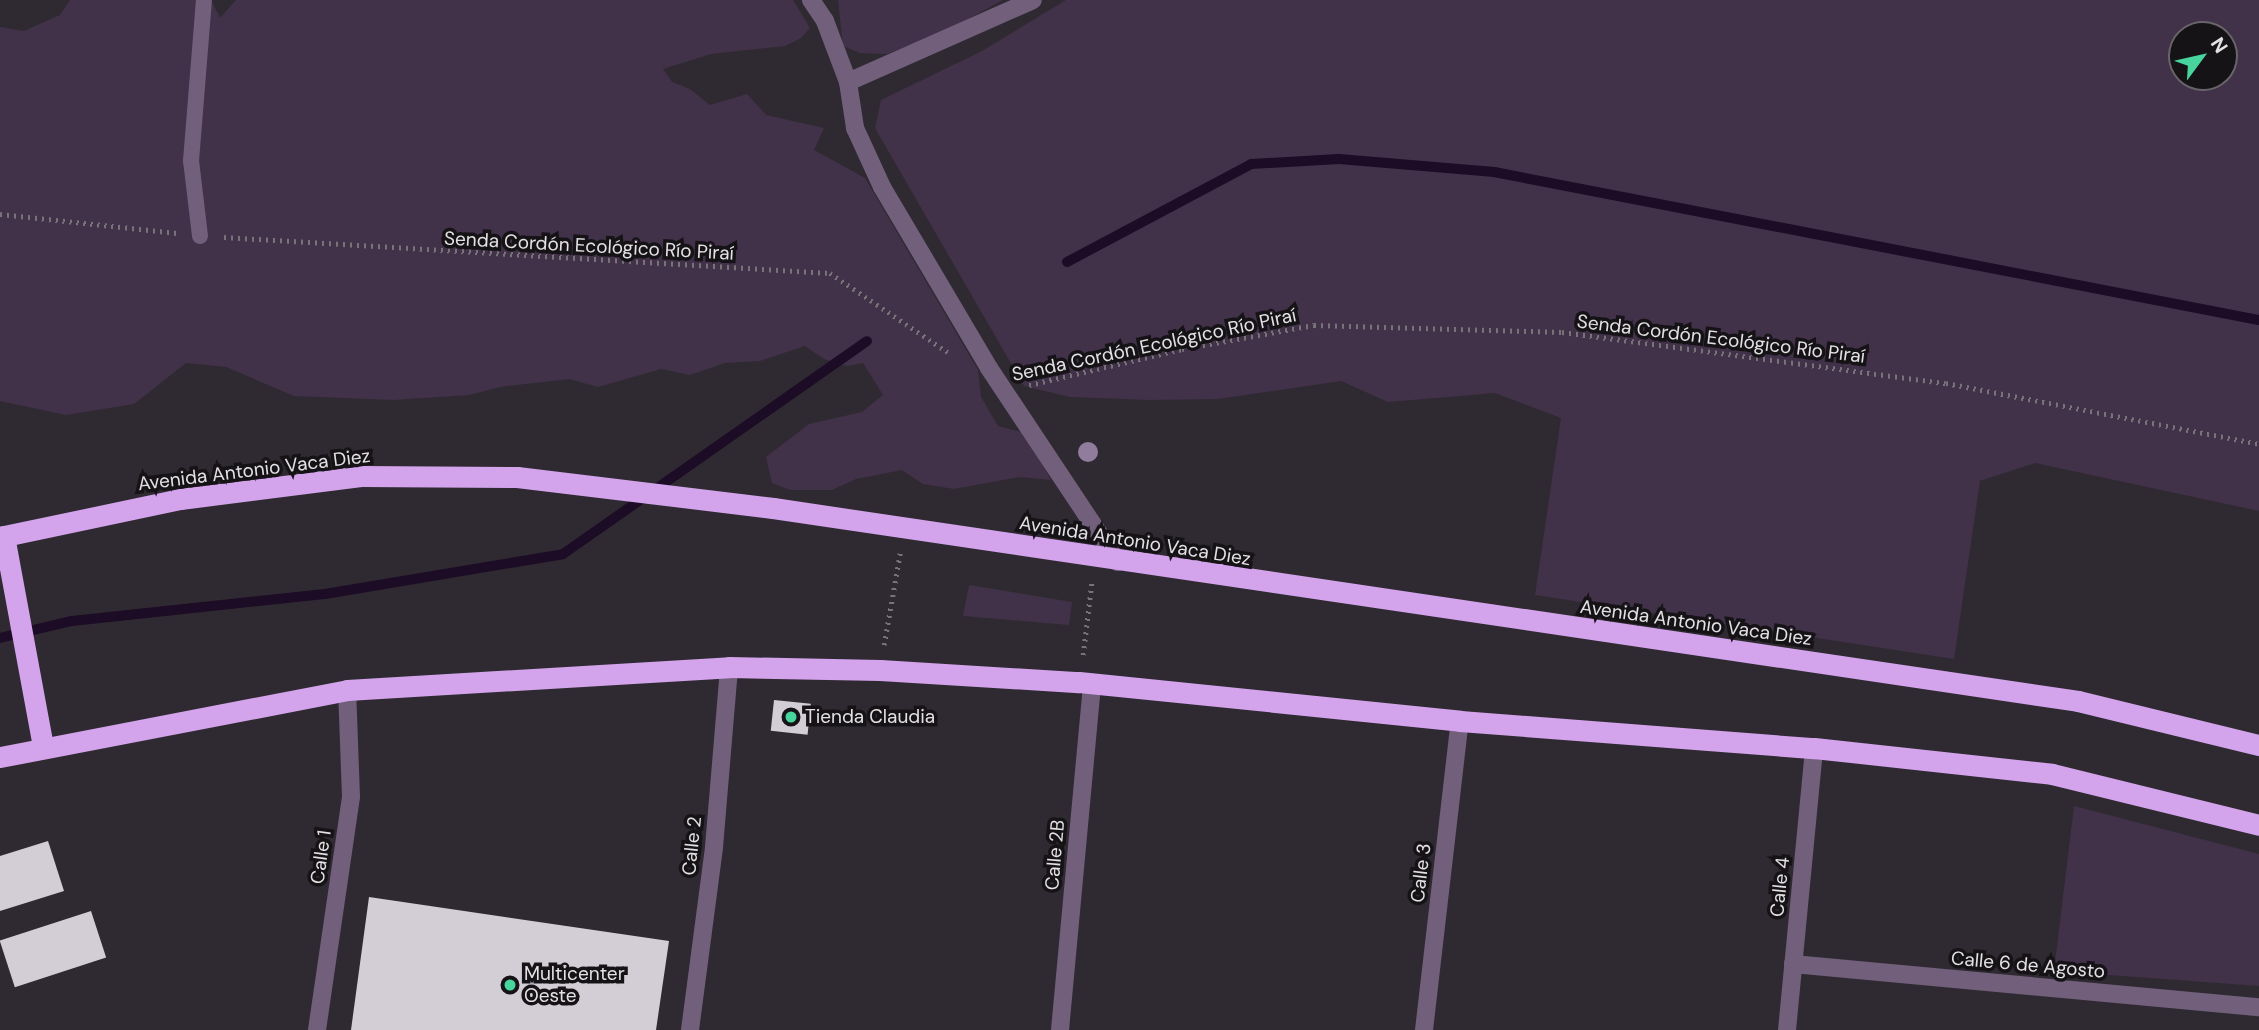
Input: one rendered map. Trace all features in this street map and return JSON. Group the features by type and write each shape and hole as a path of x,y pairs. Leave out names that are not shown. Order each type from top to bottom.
{"highway":[{"name":"Avenida Antonio Vaca Diez","path":"2,536 180,499 361,476 517,477 773,508 1118,562 2078,701 2259,745"},
{"path":"2,536 43,746"},
{"path":"0,757 43,746 347,690 729,667 880,670 1086,683 1460,721 1814,748 2052,774 2259,825"}],"street":[{"path":"811,0 825,21 848,82 855,128 882,187 1004,391 1118,562"},
{"path":"825,0 825,21"},
{"path":"848,82 1032,0"},
{"name":"Calle 2","path":"690,1030 714,847 729,667"},
{"name":"Calle 2B","path":"1060,1030 1086,683"},
{"name":"Calle 1","path":"317,1030 351,797 347,690"},
{"name":"Calle 3","path":"1423,1030 1460,721"},
{"name":"Calle 4","path":"1787,1030 1814,748"},
{"name":"Calle 6 de Agosto","path":"1793,964 2259,1007"}],"lane":[{"path":"200,236 191,161 204,0"}],"path":[{"name":"Senda Cordón Ecológico Río Piraí","path":"0,214 200,236 830,273 961,361"},
{"name":"Senda Cordón Ecológico Río Piraí","path":"1004,391 1182,349 1314,325 1562,332 1946,383 2259,444"},
{"path":"880,670 905,529"},
{"path":"1086,683 1094,558"}],"shaded area":[{"path":"70,0 211,0 220,18 236,0 793,0 810,28 801,38 785,46 711,54 663,69 672,82 690,89 710,105 747,94 766,115 824,128 814,150 865,178 978,370 981,397 998,426 1025,433 1051,480 1020,477 954,489 923,484 902,470 856,479 832,490 790,490 772,483 766,457 809,424 862,412 883,395 863,363 847,366 824,359 805,346 760,361 725,363 690,375 661,369 598,387 569,379 500,387 469,395 393,400 294,396 226,367 186,363 134,404 66,415 0,401 0,27 24,31 60,15"},
{"path":"838,0 1003,0 946,31 887,54 860,53 843,46"},
{"path":"1066,0 2259,0 2259,511 2035,463 1980,481 1954,659 1535,595 1561,418 1495,393 1388,402 1341,381 1218,399 1070,397 1024,386 875,128 881,100 982,51"},
{"path":"969,585 1072,602 1069,625 963,616"},
{"path":"2074,806 2259,854 2259,986 2054,971"}],"building":[{"name":"Tienda Claudia","path":"774,700 811,704 808,735 771,731"},
{"path":"48,841 64,891 0,911 0,856"},
{"name":"Multicenter Oeste","path":"369,897 669,941 656,1030 351,1030"},
{"path":"91,911 106,958 15,987 0,941"}],"waterway":[{"path":"1067,262 1251,164 1339,159 1494,172 2259,320"},
{"path":"0,638 72,621 325,594 563,554 867,341"}],"place":[{"name":"Tienda Claudia","path":"791,717"},
{"name":"Multicenter Oeste","path":"510,985"}]}
